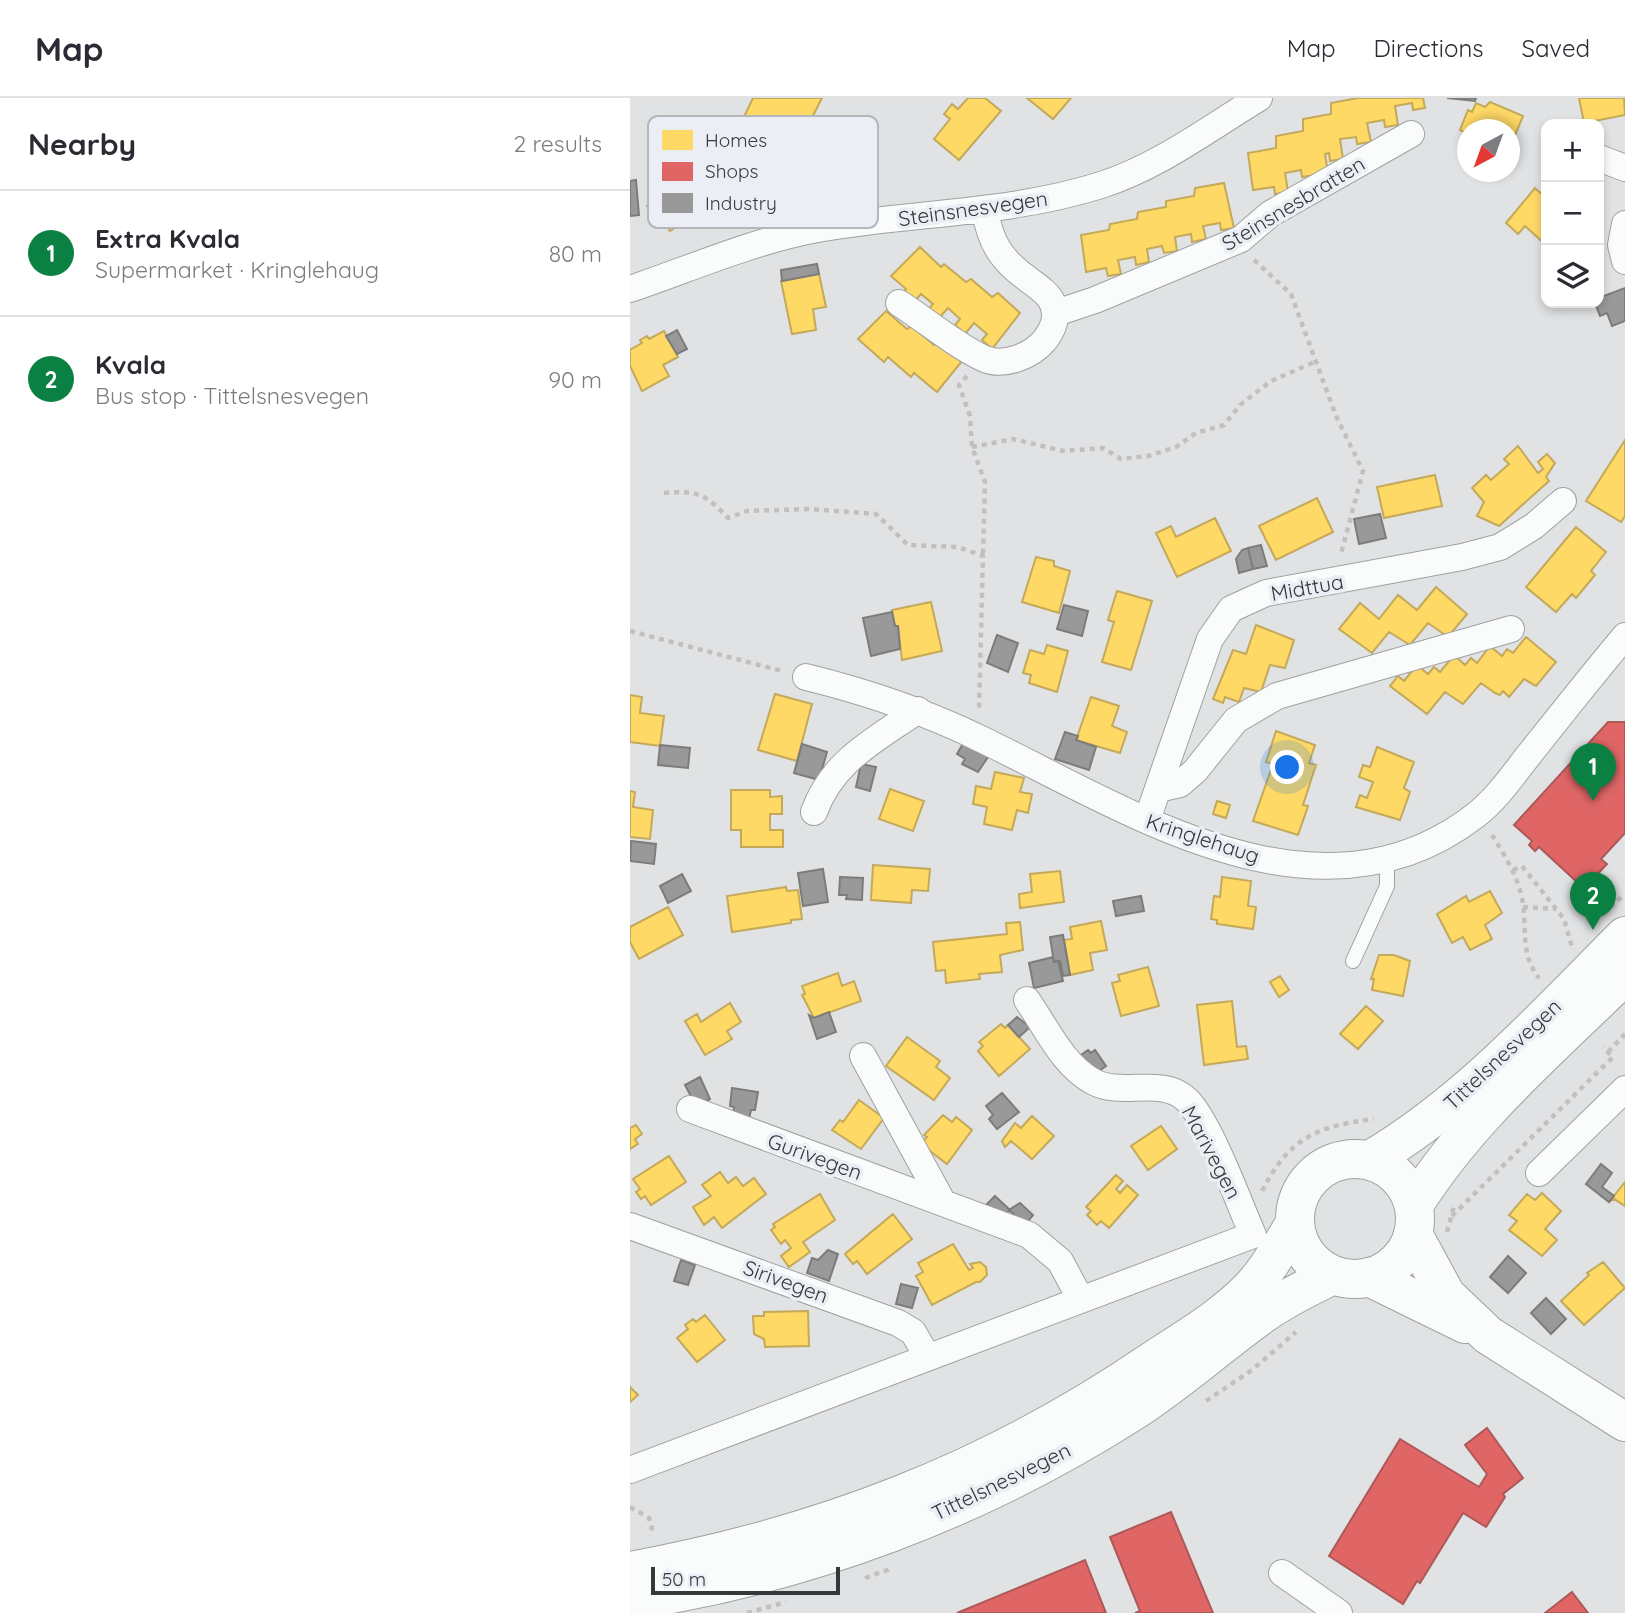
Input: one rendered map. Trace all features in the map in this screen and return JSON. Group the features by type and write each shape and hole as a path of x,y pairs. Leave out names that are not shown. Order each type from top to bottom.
{"main road":[{"name":"Tittelsnesvegen","path":"1370,1160 1412,1136 1451,1103 1615,924"},
{"name":"Tittelsnesvegen","path":"1424,1226 1440,1163 1472,1127 1625,975"},
{"path":"1488,1335 1446,1295 1424,1226 1405,1185 1390,1170 1370,1160 1351,1158 1332,1163 1316,1172 1303,1187 1296,1204 1295,1223 1300,1245 1314,1263 1351,1276 1488,1335 1625,1422"},
{"name":"Tittelsnesvegen","path":"630,1571 751,1546 857,1512 949,1477 1041,1430 1116,1385 1216,1317 1250,1289 1295,1223"},
{"path":"1351,1276 1389,1269 1424,1226"},
{"name":"Tittelsnesvegen","path":"630,1601 686,1593 760,1575 869,1541 964,1503 1060,1454 1133,1411 1264,1313 1351,1276"}],"street":[{"name":"Steinsnesvegen","path":"878,221 921,214 985,210 1045,200 1103,184 1168,156 1259,98"},
{"name":"Steinsnesbratten","path":"1056,313 1107,296 1241,239 1270,214 1411,134"},
{"path":"1604,160 1625,168"},
{"path":"899,303 986,360 1005,361 1023,356 1043,343 1053,328 1056,313 1051,300 999,253 989,235 985,210"},
{"path":"1625,224 1621,245 1625,261"},
{"name":"Steinsnesvegen","path":"630,289 810,231 830,228"},
{"name":"Midttua","path":"1147,820 1210,639 1231,609 1266,593 1462,557 1500,547 1534,526 1563,501"},
{"path":"1158,789 1180,784 1195,771 1236,720 1277,696 1511,629"},
{"name":"Kringlehaug","path":"807,677 918,710 1147,820 1209,845 1303,866 1361,866 1387,860 1433,843 1479,813 1625,636"},
{"path":"814,812 829,779 844,762 918,710"},
{"name":"Marivegen","path":"1027,1000 1072,1066 1097,1084 1173,1090 1187,1100 1221,1160 1253,1235 1080,1298"},
{"path":"863,1056 942,1201"},
{"path":"1539,1173 1625,1089"},
{"name":"Gurivegen","path":"690,1109 1030,1235 1060,1261 1080,1298"},
{"name":"Sirivegen","path":"630,1226 898,1323 913,1332 927,1356"},
{"path":"630,1470 1080,1298"},
{"path":"1282,1573 1339,1613"}],"lane":[{"path":"1353,961 1387,886 1387,860"}],"path":[{"path":"1259,268 1291,294 1336,416 1363,471 1334,582"},
{"path":"972,447 1013,439 1062,451 1103,448 1121,459 1148,456 1176,447 1196,433 1224,425 1240,405 1271,381 1317,361"},
{"path":"959,385 970,416 972,447 985,482 979,738"},
{"path":"664,493 683,491 707,496 728,518 747,511 810,509 876,514 908,545 958,547 983,556"},
{"path":"630,631 807,677"},
{"path":"1479,813 1513,870 1522,907 1525,952 1530,967 1539,978"},
{"path":"1513,870 1522,866 1564,919 1572,947"},
{"path":"1615,924 1625,894"},
{"path":"1522,907 1556,909"},
{"path":"1566,957 1580,939"},
{"path":"1424,1226 1450,1219 1613,1057 1606,1049 1625,1034"},
{"path":"1242,1209 1260,1195 1287,1151 1308,1136 1332,1125 1384,1118"},
{"path":"1450,1219 1457,1196"},
{"path":"630,1507 649,1518 652,1532 645,1536"}],"building: Homes":[{"path":"753,98 822,98 813,116 744,116"},
{"path":"968,98 985,98 1001,111 959,160 934,139 950,119 944,114 952,104 958,109"},
{"path":"1027,98 1071,98 1053,119"},
{"path":"1358,98 1423,98 1425,108 1413,110 1412,103 1395,106 1398,125 1385,127 1384,120 1367,123 1371,142 1357,144 1356,137 1340,139 1343,159 1330,161 1329,153 1325,154 1328,173 1302,177 1301,170 1285,173 1288,192 1275,194 1274,187 1253,190 1248,153 1276,148 1276,136 1303,131 1303,119 1331,114 1331,103"},
{"path":"1579,98 1624,98 1625,115 1583,119"},
{"path":"1490,102 1523,116 1520,123 1520,119 1464,119 1468,110 1472,112 1476,103 1485,107"},
{"path":"1224,183 1234,228 1221,230 1220,223 1203,226 1206,239 1192,242 1191,234 1175,237 1177,251 1164,253 1162,246 1147,249 1149,262 1136,265 1135,257 1118,260 1121,274 1108,276 1106,268 1086,272 1081,235 1109,230 1110,224 1137,219 1138,212 1166,207 1166,201 1194,196 1195,188"},
{"path":"1535,188 1541,193 1541,240 1525,226 1518,234 1506,223"},
{"path":"920,247 941,267 944,264 966,282 971,279 992,297 998,293 1020,313 992,349 982,340 987,334 974,323 965,334 955,325 960,319 948,308 938,319 928,310 933,304 921,294 912,304 901,295 906,289 891,276"},
{"path":"819,274 826,307 813,309 816,330 792,334 781,281"},
{"path":"886,311 907,329 912,326 934,345 939,341 962,361 937,392 914,373 911,377 888,357 884,362 858,339"},
{"path":"664,331 678,357 663,365 669,376 642,391 630,366 630,350 642,343 640,340 647,336 649,339"},
{"path":"1625,440 1625,516 1621,522 1586,501"},
{"path":"1518,446 1538,473 1543,469 1538,462 1547,454 1555,463 1546,477 1549,481 1499,526 1477,516 1484,502 1472,488 1486,475 1491,480 1509,464 1504,459"},
{"path":"1435,475 1442,506 1384,518 1377,487"},
{"path":"1317,498 1333,532 1276,560 1259,526"},
{"path":"1215,518 1231,551 1177,577 1156,533 1171,526 1176,537"},
{"path":"1576,527 1606,552 1591,571 1595,575 1576,598 1572,594 1556,612 1526,587"},
{"path":"1036,557 1054,561 1054,566 1070,571 1059,613 1022,602"},
{"path":"1436,587 1467,614 1448,637 1428,623 1410,645 1389,632 1372,653 1339,629 1360,603 1379,619 1398,595 1417,610"},
{"path":"1117,591 1152,601 1131,670 1102,662 1114,622 1108,620"},
{"path":"931,602 942,651 902,660 898,626 895,626 892,610"},
{"path":"1256,625 1294,640 1285,668 1270,665 1261,692 1244,688 1239,702 1225,697 1223,703 1213,699 1233,650 1246,654"},
{"path":"1526,637 1556,662 1536,686 1524,679 1509,697 1503,691 1500,695 1495,693 1481,683 1463,704 1445,692 1427,714 1390,686 1398,676 1404,681 1417,665 1428,674 1434,667 1440,672 1454,655 1465,665 1471,658 1477,663 1490,646 1502,656 1507,649 1513,653"},
{"path":"1047,645 1068,651 1057,692 1029,683 1031,675 1023,673 1030,650 1044,654"},
{"path":"775,694 812,704 797,761 758,750"},
{"path":"630,695 642,697 640,713 664,716 660,746 630,742"},
{"path":"1091,697 1119,706 1112,726 1127,732 1120,753 1076,740"},
{"path":"1276,731 1315,745 1309,763 1316,765 1303,805 1308,806 1298,835 1253,821 1273,764 1266,762"},
{"path":"1377,747 1414,762 1404,788 1410,792 1400,820 1356,807 1360,795 1367,798 1373,782 1359,777 1363,765 1370,767"},
{"path":"995,772 1024,778 1020,792 1032,794 1028,813 1017,810 1012,830 984,824 987,807 973,804 976,786 991,789"},
{"path":"890,789 924,801 913,831 879,819"},
{"path":"731,790 770,790 770,797 782,796 782,814 770,814 770,830 783,830 783,847 741,847 741,830 731,830"},
{"path":"630,791 635,792 633,807 653,810 650,839 630,837"},
{"path":"1217,801 1230,805 1226,818 1213,814"},
{"path":"873,865 930,869 928,891 912,890 911,903 871,900"},
{"path":"1060,871 1064,902 1020,908 1019,894 1032,892 1030,874"},
{"path":"1222,877 1251,881 1248,906 1256,907 1253,929 1217,924 1217,920 1211,919 1214,896 1220,897"},
{"path":"786,887 787,891 798,890 802,919 732,932 727,896"},
{"path":"1490,891 1502,913 1485,925 1492,939 1470,950 1463,937 1452,943 1437,914 1466,896 1469,902"},
{"path":"668,907 683,935 639,959 630,942 630,927"},
{"path":"1101,921 1107,950 1090,953 1093,970 1070,975 1064,940 1072,939 1070,927"},
{"path":"1020,922 1023,950 1000,955 1002,972 979,974 980,979 946,983 945,970 936,971 933,942 1007,934 1006,923"},
{"path":"1379,955 1394,955 1410,961 1403,996 1372,990 1374,979 1371,979"},
{"path":"1148,967 1159,1006 1121,1016 1112,983 1120,981 1118,975"},
{"path":"838,973 842,986 854,981 861,1001 814,1018 802,995 805,994 802,986"},
{"path":"1280,976 1289,990 1279,997 1270,982"},
{"path":"1232,1001 1237,1047 1246,1046 1248,1059 1204,1065 1197,1005"},
{"path":"730,1003 741,1022 727,1031 732,1039 705,1055 685,1021 697,1014 701,1022"},
{"path":"1366,1006 1383,1021 1358,1049 1340,1034"},
{"path":"1001,1024 1005,1028 1008,1025 1030,1049 999,1076 978,1051 983,1046 979,1042"},
{"path":"907,1037 940,1061 936,1067 950,1078 934,1100 886,1066"},
{"path":"859,1100 884,1118 861,1149 832,1130 840,1120 843,1122"},
{"path":"943,1115 952,1122 956,1117 972,1130 947,1164 921,1144 927,1137 924,1135"},
{"path":"1032,1116 1054,1136 1032,1159 1011,1141 1005,1147 1002,1141 1015,1123 1021,1128"},
{"path":"636,1125 642,1134 635,1139 638,1144 630,1149 630,1128"},
{"path":"1161,1126 1177,1149 1148,1170 1131,1146"},
{"path":"669,1156 686,1182 651,1205 645,1196 641,1199 636,1192 640,1189 633,1179"},
{"path":"720,1172 728,1183 736,1177 743,1186 754,1178 766,1194 722,1228 714,1217 704,1225 693,1207 711,1196 702,1185"},
{"path":"1116,1175 1123,1181 1116,1189 1120,1193 1127,1185 1138,1195 1109,1228 1101,1221 1097,1225 1087,1215 1091,1211 1086,1207"},
{"path":"1625,1182 1625,1206 1614,1199 1609,1202"},
{"path":"1542,1193 1561,1211 1545,1229 1557,1240 1542,1256 1509,1230 1517,1221 1509,1215 1527,1194 1535,1200"},
{"path":"820,1194 835,1220 803,1242 810,1252 789,1267 781,1256 791,1248 785,1240 781,1244 771,1230 775,1227 773,1224"},
{"path":"893,1214 912,1239 867,1274 857,1261 853,1264 845,1254"},
{"path":"953,1244 969,1270 973,1268 970,1264 980,1262 986,1267 987,1275 980,1282 932,1305 916,1276 923,1272 918,1263"},
{"path":"1603,1262 1625,1288 1584,1325 1561,1301 1589,1275 1587,1273"},
{"path":"808,1311 809,1346 765,1347 764,1339 754,1334 753,1316 764,1316 764,1312"},
{"path":"705,1315 725,1340 697,1362 677,1338 688,1329 685,1325 693,1319 696,1322"},
{"path":"630,1387 638,1395 630,1402"}],"building: Shops":[{"path":"1608,722 1625,722 1625,833 1601,859 1607,864 1590,882 1579,884 1539,847 1535,851 1529,845 1532,841 1514,825"},
{"path":"1487,1428 1523,1478 1503,1494 1505,1497 1486,1527 1463,1513 1420,1583 1417,1581 1403,1604 1329,1556 1400,1439 1479,1487 1487,1474 1465,1445"},
{"path":"1171,1512 1213,1613 1135,1613 1140,1611 1110,1537"},
{"path":"1085,1560 1106,1613 957,1613"},
{"path":"1572,1592 1588,1613 1545,1613"}],"building: Industry":[{"path":"1447,98 1476,98 1475,101"},
{"path":"636,180 639,215 630,216 630,181"},
{"path":"817,264 819,274 782,281 781,270"},
{"path":"1625,288 1625,321 1612,326 1607,313 1600,316 1597,308 1604,308 1604,296"},
{"path":"677,330 687,349 677,354 666,336"},
{"path":"1380,514 1386,538 1359,544 1354,519"},
{"path":"1261,545 1267,566 1253,569 1248,548"},
{"path":"1248,548 1253,569 1239,573 1236,559 1242,550"},
{"path":"1064,605 1088,611 1082,636 1057,629"},
{"path":"892,612 895,626 898,626 900,649 871,656 863,618"},
{"path":"997,635 1018,643 1008,672 987,663"},
{"path":"1065,732 1078,736 1076,740 1096,747 1089,770 1055,759"},
{"path":"965,740 990,754 978,772 962,764 965,759 957,754"},
{"path":"802,744 827,752 819,780 794,773"},
{"path":"660,745 690,748 688,768 658,765"},
{"path":"861,764 876,767 870,791 856,787"},
{"path":"631,841 656,844 654,864 630,861"},
{"path":"823,869 828,902 803,906 798,873"},
{"path":"682,874 691,891 668,903 660,886"},
{"path":"840,877 863,878 862,900 846,899 847,895 839,895"},
{"path":"1141,896 1144,911 1116,916 1113,901"},
{"path":"1063,935 1070,975 1063,976 1060,961 1054,962 1050,937"},
{"path":"1053,957 1054,962 1058,961 1063,981 1034,988 1029,963"},
{"path":"829,1012 836,1032 817,1039 809,1015 814,1018"},
{"path":"1017,1017 1030,1027 1019,1037 1008,1025"},
{"path":"1088,1050 1091,1053 1095,1050 1106,1066 1099,1071 1078,1057"},
{"path":"700,1077 710,1099 696,1106 685,1085"},
{"path":"732,1088 758,1092 755,1110 751,1110 749,1119 733,1117 734,1107 730,1106"},
{"path":"1002,1093 1019,1112 997,1129 989,1119 993,1115 986,1106"},
{"path":"1601,1164 1612,1173 1602,1187 1614,1196 1609,1202 1586,1184"},
{"path":"995,1196 1010,1210 1002,1218 987,1204"},
{"path":"1020,1203 1033,1215 1025,1225 1009,1210"},
{"path":"828,1250 838,1254 829,1281 807,1273 812,1258 818,1260"},
{"path":"1508,1256 1526,1273 1508,1293 1490,1277"},
{"path":"681,1260 695,1265 688,1285 674,1281"},
{"path":"901,1284 918,1288 912,1308 896,1304"},
{"path":"1546,1298 1566,1319 1551,1334 1531,1313"}],"place":[{"name":"Extra Kvala","path":"1593,801"},
{"name":"Kvala","path":"1593,930"}]}
